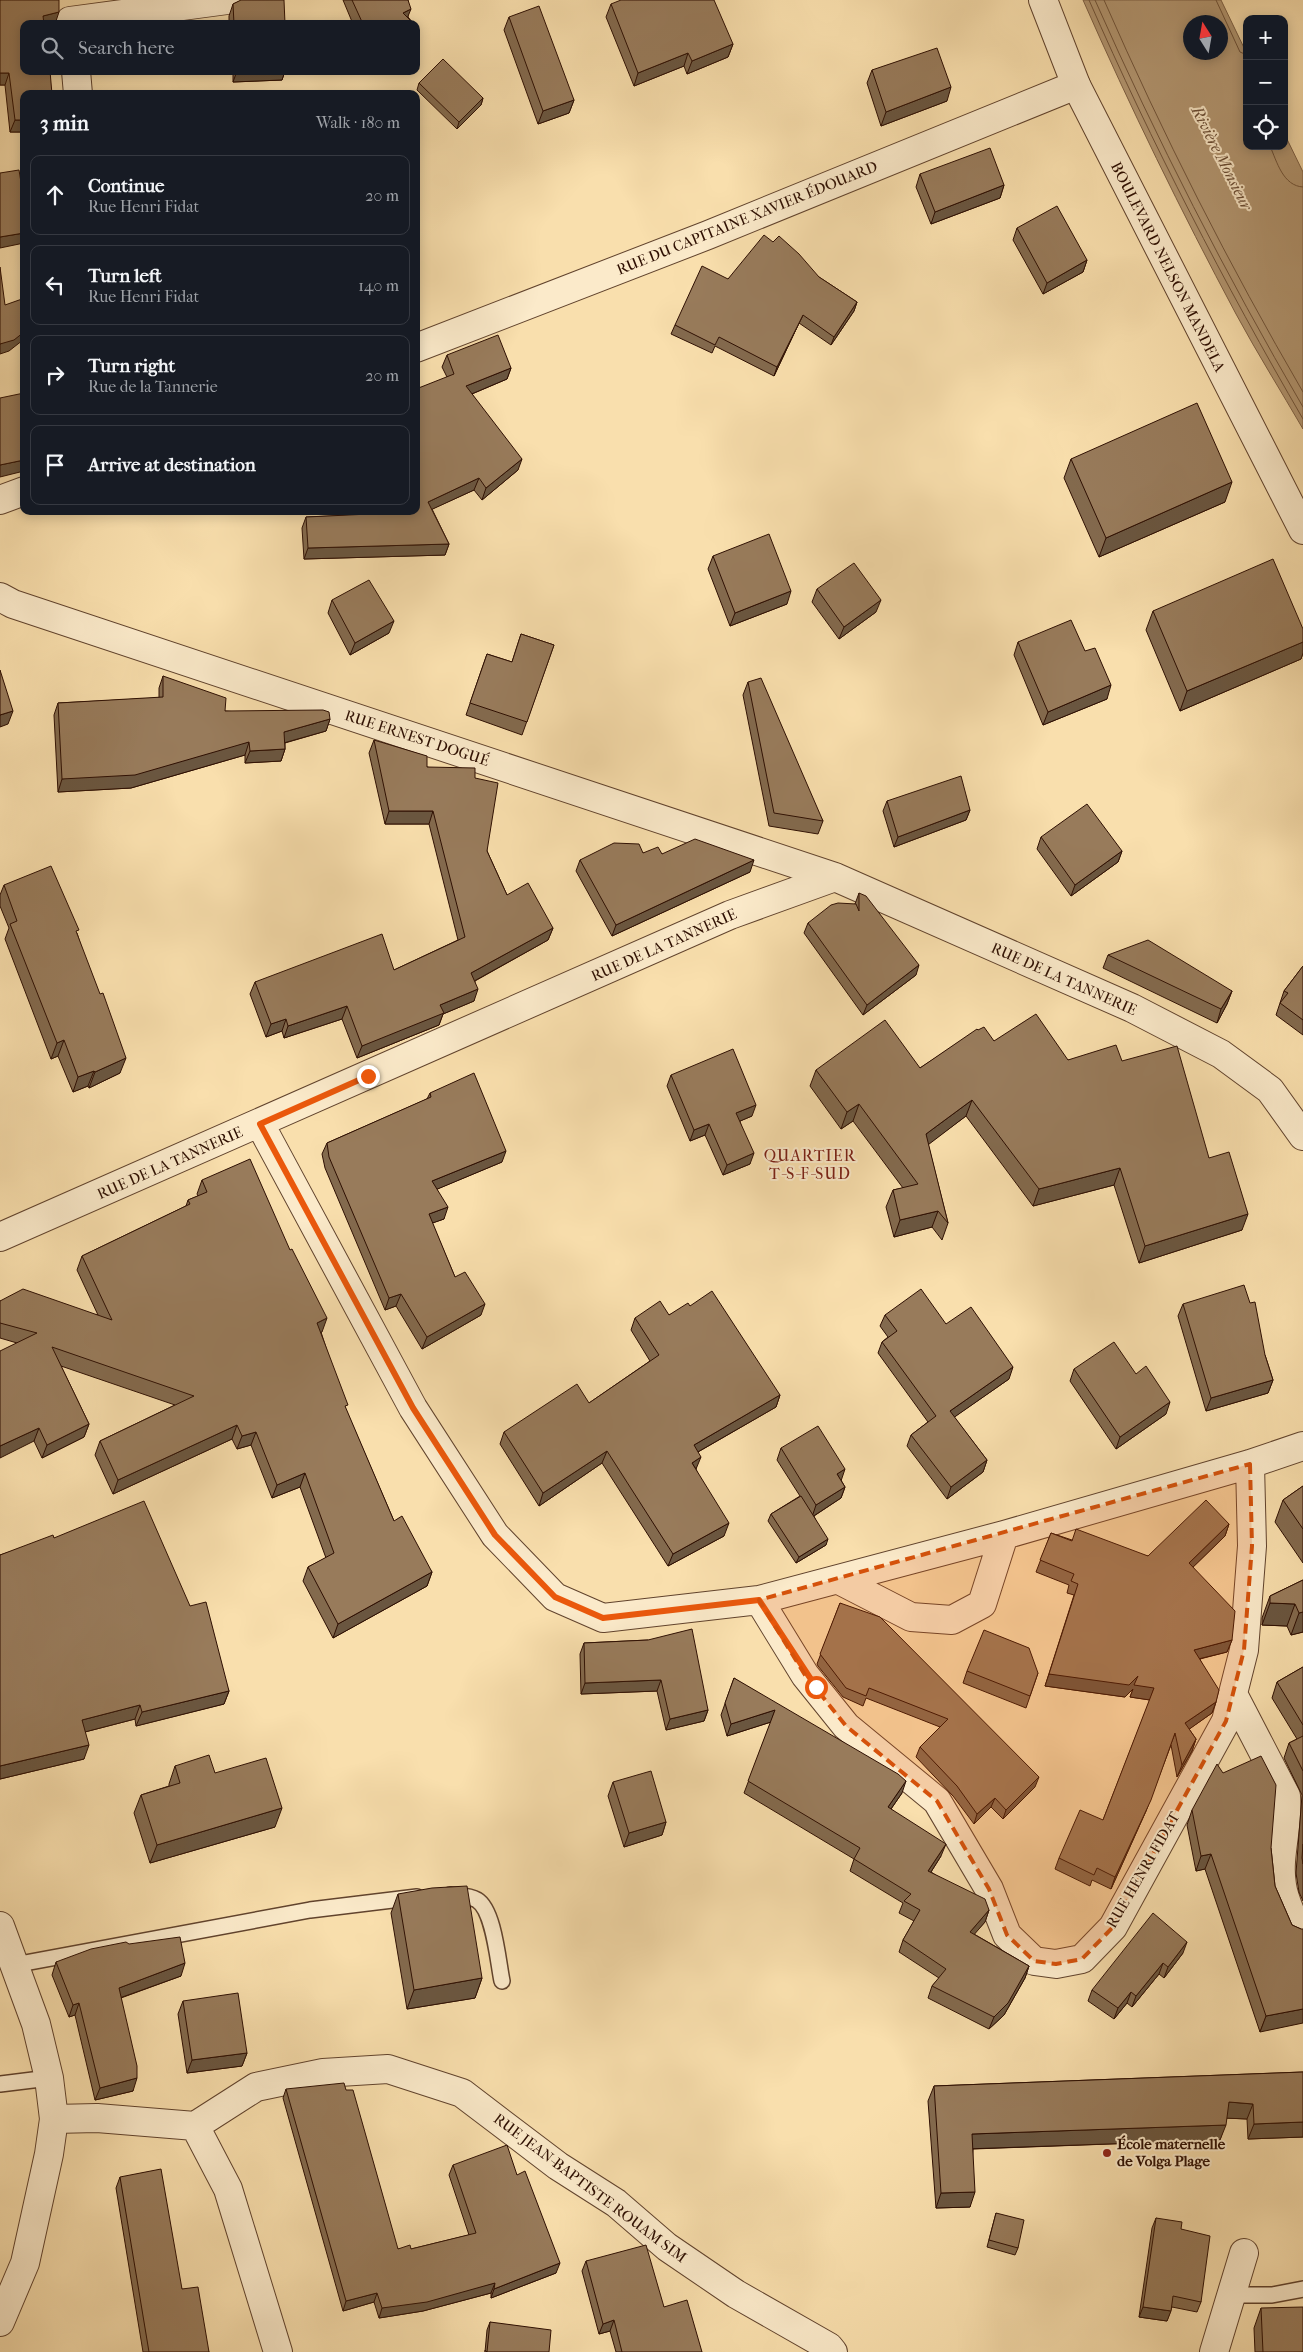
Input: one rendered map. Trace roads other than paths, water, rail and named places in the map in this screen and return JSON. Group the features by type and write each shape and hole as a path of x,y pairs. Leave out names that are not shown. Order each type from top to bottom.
{"street":[{"path":"69,15 227,0"},
{"name":"BOULEVARD NELSON MANDELA","path":"1043,0 1076,85 1303,530"},
{"path":"76,75 78,90"},
{"name":"RUE DU CAPITAINE XAVIER ÉDOUARD","path":"420,346 708,235 1076,85"},
{"path":"0,500 20,492"},
{"name":"RUE ERNEST DOGUÉ","path":"0,597 23,607 835,877"},
{"name":"RUE DE LA TANNERIE","path":"0,1237 260,1124 730,915 835,877 1132,1008 1221,1054 1270,1090 1303,1136"},
{"path":"260,1124 413,1408 495,1535 555,1597 603,1618 759,1600 1004,1535 1250,1464 1303,1446"},
{"name":"RUE HENRI FIDAT","path":"759,1600 806,1675 846,1726 937,1801 989,1889 1007,1934 1034,1961 1056,1964 1082,1958 1113,1927 1226,1721 1244,1650 1252,1546 1250,1464"},
{"path":"839,1580 910,1617 952,1620 982,1604 1004,1535"},
{"path":"1232,1694 1286,1796 1287,1812 1282,1854 1282,1886 1297,1929"},
{"path":"0,1926 36,2024 49,2078 54,2119 25,2263 0,2322"},
{"name":"RUE JEAN-BAPTISTE ROUAM SIM","path":"195,2126 256,2087 323,2073 388,2069 462,2093 558,2166 616,2203 667,2247 736,2294 829,2347 833,2352"},
{"path":"54,2119 97,2118 195,2126 228,2189 278,2352"},
{"path":"1214,2352 1244,2253"}],"lane":[{"path":"14,1964 310,1910 374,1901 462,1896 477,1900 485,1908 490,1920 502,1981"},
{"path":"0,2084 49,2078"},
{"path":"1232,2295 1272,2295 1303,2289"}],"water":[{"name":"Rivière Monsieur","path":"1083,0 1221,0 1243,46 1243,150 1288,150 1288,141 1303,172 1303,429 1236,314 1156,158"}],"place":[{"name":"École maternelle de Volga Plage","path":"1107,2153"}],"district":[{"name":"QUARTIER T-S-F-SUD","path":"810,1164"}]}
